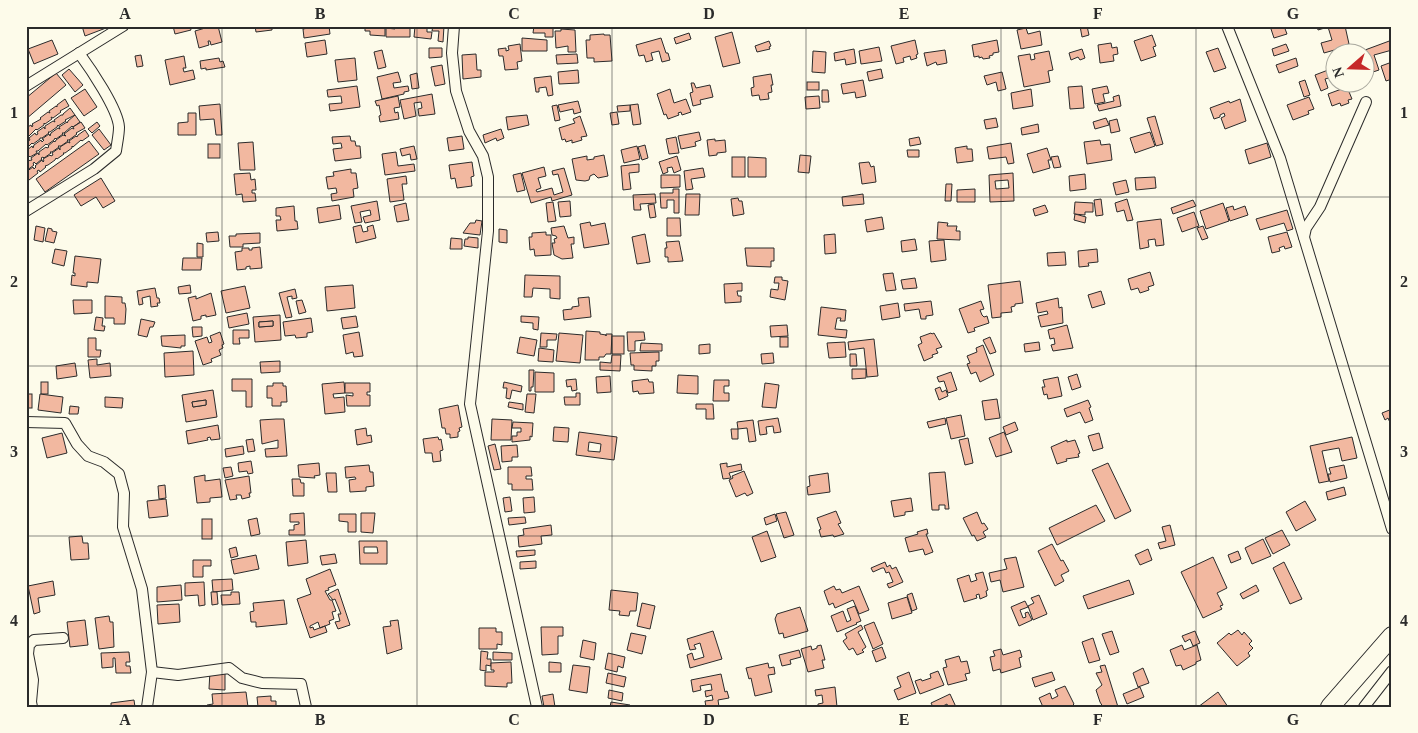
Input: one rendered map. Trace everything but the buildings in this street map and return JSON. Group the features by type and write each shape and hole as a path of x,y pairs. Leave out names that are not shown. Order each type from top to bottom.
{"highway":[{"path":"1330,707 1392,636"}],"street":[{"path":"26,86 123,26"},
{"path":"454,26 452,53 456,91 469,131 483,156 488,176 488,231 470,404 537,707"},
{"path":"1227,26 1280,158 1392,529"},
{"path":"26,211 94,169 116,151 119,125 95,76 78,53"},
{"path":"1304,237 1306,228 1320,207 1366,102"},
{"path":"26,422 65,423 77,444 88,456 104,462 119,474 124,493 123,527 142,589 152,672 147,707"},
{"path":"32,707 33,680 27,643 34,640 63,638"},
{"path":"152,672 178,675 229,668 242,678 262,683 301,684 306,707"},
{"path":"1364,707 1392,671"}]}
